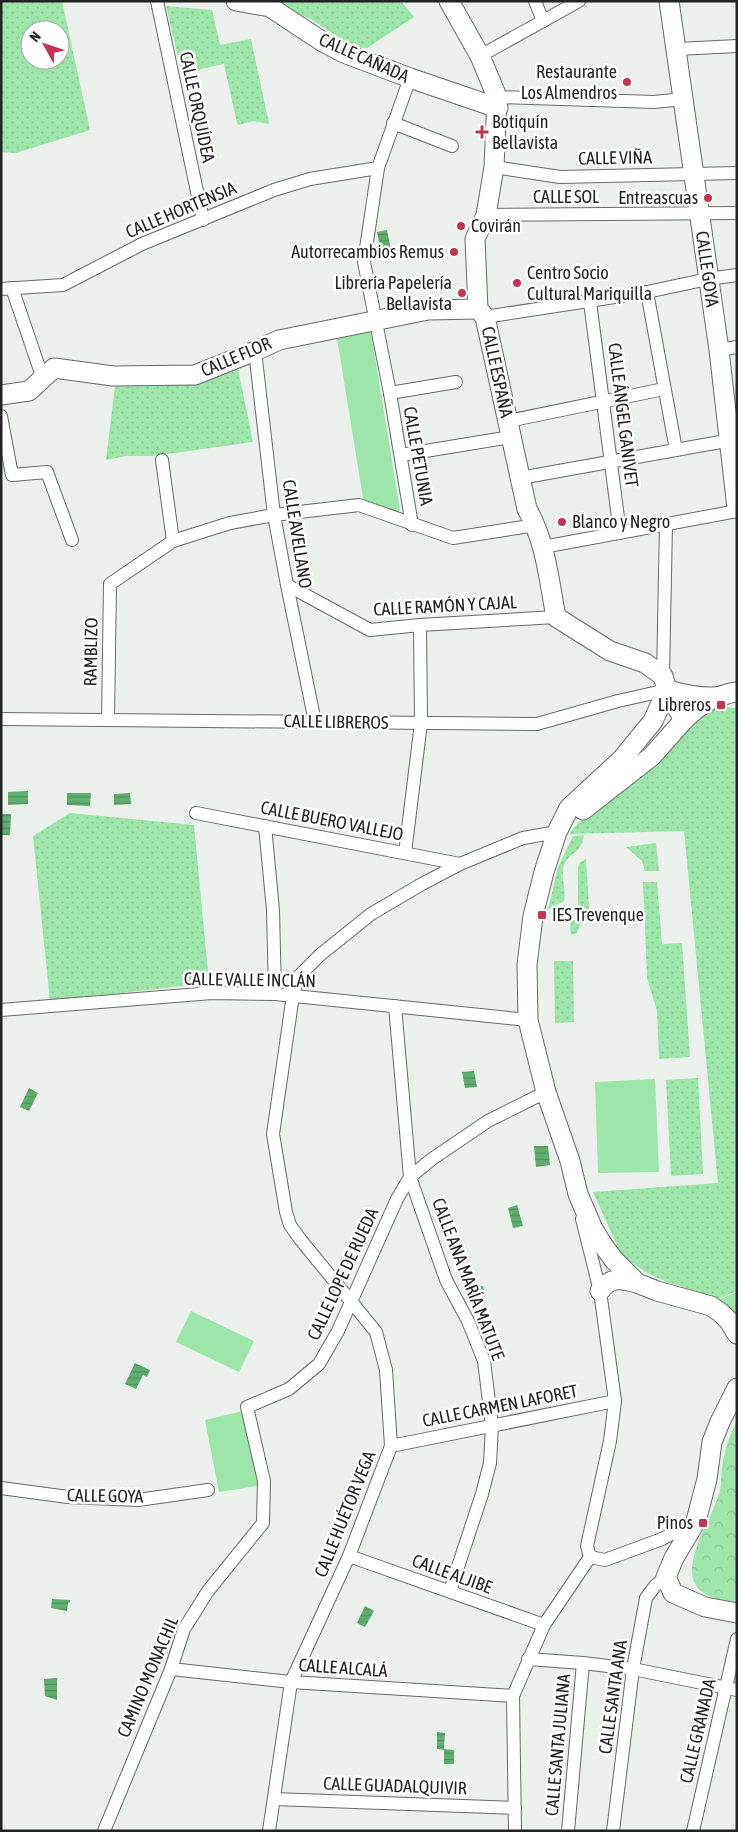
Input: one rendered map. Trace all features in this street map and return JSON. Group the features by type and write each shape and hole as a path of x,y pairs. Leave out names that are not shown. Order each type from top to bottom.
{"street":[{"name":"CALLE ORQUÍDEA","path":"157,1 203,220"},
{"name":"CALLE CAÑADA","path":"236,1 270,7 317,38 344,53 410,78 498,103"},
{"name":"CALLE ESPAÑA","path":"449,1 480,56 498,103 494,167 486,215 475,238 481,313 510,429 527,509 536,524 543,547 556,617"},
{"path":"535,1 543,21"},
{"path":"480,56 579,1"},
{"name":"CALLE GOYA","path":"669,1 708,279 728,348 737,510"},
{"path":"677,49 737,46"},
{"name":"CALLE PETUNIA","path":"410,78 378,168 364,262 390,393 412,525"},
{"path":"498,103 654,102 684,99"},
{"path":"394,123 452,146"},
{"name":"CALLE VIÑA","path":"494,167 560,177 737,172"},
{"name":"CALLE HORTENSIA","path":"7,289 63,285 142,244 274,190 310,179 378,168"},
{"name":"CALLE SOL","path":"486,215 737,213"},
{"path":"481,313 590,302 737,275"},
{"path":"7,289 43,378"},
{"path":"646,292 676,450"},
{"name":"CALLE ÁNGEL GANIVET","path":"590,302 620,532"},
{"name":"CALLE FLOR","path":"1,395 29,391 54,368 114,376 194,375 279,340 428,310 481,313"},
{"name":"CALLE AVELLANO","path":"255,351 274,515 286,585 315,722"},
{"name":"CALLE PETUNIA","path":"390,393 456,382"},
{"path":"401,455 510,429 604,400 664,389"},
{"path":"1,416 12,475 47,472 72,540"},
{"path":"520,478 733,439"},
{"path":"162,460 173,541 230,523 274,515 359,505 453,538 536,524"},
{"path":"543,547 737,510"},
{"path":"590,1557 586,1546 610,1441 616,1401 600,1291 586,1240 578,1194 570,1161 546,1092 528,1020 527,966 533,916 544,872 558,832 569,808 622,759 653,720 665,683 666,524"},
{"name":"RAMBLIZO","path":"108,720 110,584 173,541"},
{"name":"CALLE RAMÓN Y CAJAL","path":"286,585 370,630 556,617"},
{"path":"556,617 610,651 645,663 665,683 684,720"},
{"path":"406,853 421,723 420,626"},
{"name":"CALLE LIBREROS","path":"1,719 537,724 618,701 665,683 683,694 727,694"},
{"path":"558,832 652,756 696,709 727,694"},
{"name":"CALLE BUERO VALLEJO","path":"196,813 460,864"},
{"path":"265,826 273,910 275,994"},
{"name":"CALLE HUÉTOR VEGA","path":"269,1831 291,1682 349,1556 391,1446 386,1370 376,1332 290,1225 286,1212 273,1134 293,995 298,978 320,955 371,914 460,864 522,838 558,832"},
{"name":"CALLE VALLE INCLÁN","path":"1,1010 212,993 275,994 528,1020"},
{"name":"CALLE ANA MARÍA MATUTE","path":"394,1006 410,1177 446,1280 468,1321 484,1361 492,1426 490,1462 484,1486 450,1592"},
{"path":"410,1177 432,1159 488,1122 546,1092"},
{"name":"CALLE LOPE DE RUEDA","path":"247,1407 289,1389 319,1364 338,1332 397,1199 410,1177"},
{"path":"578,1194 589,1220 603,1245 614,1260 637,1283"},
{"path":"600,1291 603,1286 614,1279 625,1280 711,1306 729,1321 737,1334"},
{"path":"737,1388 722,1416 712,1442 707,1479 696,1521 674,1558 666,1577 673,1592 705,1607 737,1613"},
{"name":"CALLE CARMEN LAFORET","path":"391,1446 616,1401"},
{"name":"CAMINO MONACHIL","path":"104,1831 171,1669 184,1629 203,1598 263,1523 264,1481 247,1407"},
{"name":"CALLE GOYA","path":"1,1488 68,1497 138,1500 208,1490"},
{"path":"590,1557 606,1560 662,1539 696,1521"},
{"name":"CALLE ALJIBE","path":"349,1556 544,1625"},
{"path":"515,1831 513,1696 544,1625 590,1557"},
{"name":"CALLE SANTA ANA","path":"614,1831 633,1669 646,1598 655,1586 666,1577"},
{"name":"CALLE GRANADA","path":"693,1831 732,1689 737,1639"},
{"path":"528,1659 633,1669 732,1689"},
{"name":"CALLE SANTA JULIANA","path":"568,1831 583,1663"},
{"name":"CALLE ALCALÁ","path":"171,1669 291,1682 513,1696"},
{"name":"CALLE GUADALQUIVIR","path":"274,1799 515,1808"}],"green space":[{"path":"1,1 62,1 66,20 20,20 20,70 70,70 70,38 90,130 16,153 1,152"},
{"path":"270,1 401,1 414,17 361,52 311,19"},
{"path":"166,6 212,10 220,45 251,39 269,124 253,121 239,125 237,123 224,64 182,73"},
{"path":"370,326 400,510 397,515 366,502 363,498 336,332"},
{"path":"237,364 253,442 153,456 126,456 106,460 115,386 139,384 144,386 221,373"},
{"path":"708,706 737,708 737,1291 718,1299 667,1282 645,1272 621,1254 593,1192 718,1183 684,831 569,834 578,823 652,767"},
{"path":"70,813 194,825 209,983 50,1001 33,836"},
{"path":"584,835 580,847 567,859 564,865 564,901 548,910 558,867 573,836"},
{"path":"656,843 659,871 645,871 642,861 626,847"},
{"path":"586,859 590,922 580,924 577,933 571,935 570,921 578,920 579,863"},
{"path":"643,882 657,882 662,944 682,943 690,1057 659,1059 657,1011 647,978"},
{"path":"554,961 573,961 574,1022 555,1023"},
{"path":"698,1078 703,1174 671,1176 666,1080"},
{"path":"655,1079 659,1172 598,1173 595,1082"},
{"path":"737,1292 737,1317 718,1300"},
{"path":"191,1311 254,1341 239,1372 176,1342"},
{"path":"243,1411 258,1486 219,1492 205,1420"},
{"path":"737,1420 737,1602 710,1597 697,1587 692,1575 696,1548 721,1488 724,1455"}],"shaded area":[{"path":"387,230 391,250 381,251 377,232"},
{"path":"28,791 28,804 8,805 8,792"},
{"path":"67,793 91,793 90,806 67,805"},
{"path":"130,793 131,804 114,805 114,794"},
{"path":"1,814 11,814 10,835 1,835"},
{"path":"474,1071 477,1087 465,1088 462,1072"},
{"path":"29,1088 38,1093 29,1111 20,1107"},
{"path":"534,1146 548,1146 550,1165 536,1167"},
{"path":"517,1205 523,1226 513,1228 508,1208"},
{"path":"475,1278 478,1287 483,1286 486,1296 469,1297 465,1281"},
{"path":"135,1363 150,1370 147,1377 143,1375 136,1389 125,1384"},
{"path":"52,1599 70,1600 67,1611 51,1608"},
{"path":"365,1606 374,1611 365,1627 357,1623"},
{"path":"57,1678 57,1700 45,1696 44,1679"},
{"path":"437,1732 445,1733 444,1749 454,1750 454,1764 444,1764 444,1750 437,1749"}],"place":[{"name":"Restaurante Los Almendros","path":"627,82"},
{"name":"Botiquín Bellavista","path":"482,132"},
{"name":"Entreascuas","path":"708,198"},
{"name":"Covirán","path":"461,226"},
{"name":"Autorrecambios Remus","path":"454,252"},
{"name":"Centro Socio Cultural Mariquilla","path":"517,283"},
{"name":"Librería Papelería Bellavista","path":"462,293"},
{"name":"Blanco y Negro","path":"562,522"},
{"name":"Libreros","path":"721,705"},
{"name":"IES Trevenque","path":"542,915"},
{"name":"Pinos","path":"703,1523"}]}
